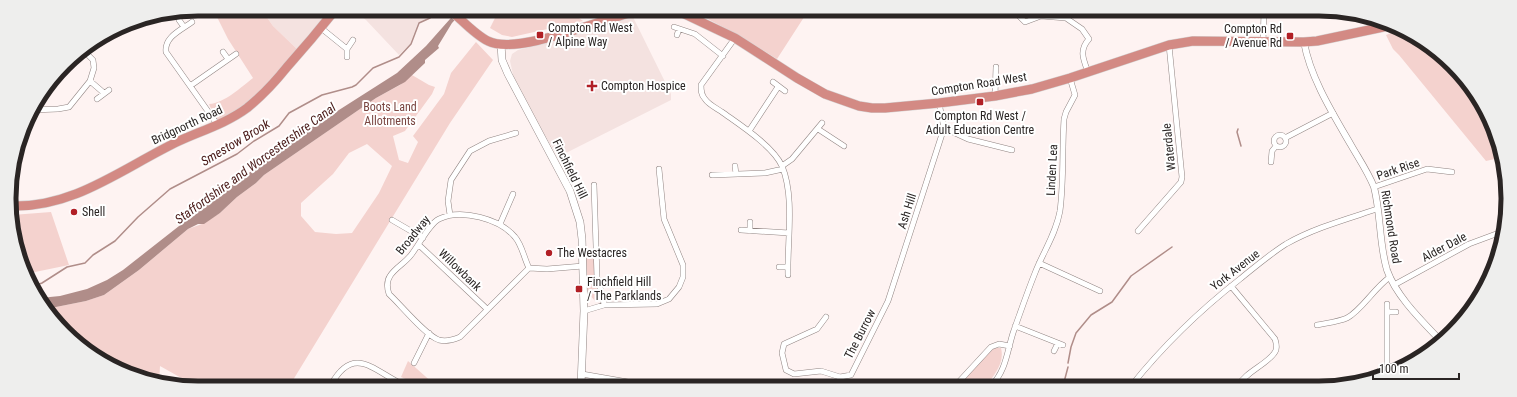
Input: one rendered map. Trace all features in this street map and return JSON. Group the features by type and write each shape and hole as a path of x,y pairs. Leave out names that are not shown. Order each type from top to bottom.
{"highway":[{"name":"Bridgnorth Road","path":"16,206 45,203 74,195 103,182 179,141 238,114 255,101 275,82 330,16"},
{"path":"458,16 484,39 492,43 518,45 544,39 608,16"},
{"name":"Compton Road West","path":"689,16 735,38 811,86 839,99 859,106 885,108 995,96 1032,89 1169,45 1193,41 1304,42 1317,41 1381,27"}],"main road":[{"name":"Finchfield Hill","path":"501,44 502,60 508,74 570,191 582,230 584,311 581,381"}],"street":[{"path":"1019,16 1025,22 1041,16 1066,18 1077,24 1089,39 1084,44 1082,53 1088,72"},
{"path":"1263,42 1264,16"},
{"path":"179,20 184,27"},
{"path":"192,22 168,40 165,48 166,52 217,124"},
{"path":"321,28 347,49"},
{"path":"677,35 676,28 694,34 723,56"},
{"path":"735,38 701,85 701,92 705,100 749,132 775,154 783,168 788,185 788,275"},
{"path":"347,57 347,49 353,40"},
{"name":"Richmond Road","path":"1304,42 1307,57 1333,113 1374,187 1384,256 1390,277 1412,310 1437,337"},
{"name":"Waterdale","path":"1138,230 1181,182 1182,177 1169,45"},
{"path":"224,52 228,59"},
{"path":"39,110 58,110 69,107 93,75 94,64 91,56 88,54"},
{"path":"190,86 236,54"},
{"path":"995,96 996,67"},
{"name":"Linden Lea","path":"996,381 1006,363 1015,326 1039,263 1055,230 1060,210 1063,182 1064,119 1075,95 1070,78"},
{"path":"90,81 104,93"},
{"path":"773,82 785,91"},
{"path":"749,132 778,87"},
{"path":"97,99 109,90"},
{"name":"Ash Hill","path":"888,301 944,128 939,103"},
{"path":"1285,138 1333,113"},
{"path":"712,175 765,173 783,168 792,160 822,124"},
{"path":"944,128 968,139 1012,150"},
{"path":"818,130 844,146"},
{"path":"450,215 448,201 451,180 470,151 489,141 516,133"},
{"path":"1276,146 1274,142 1276,137 1281,135 1285,138"},
{"path":"1276,146 1284,146 1286,143 1285,138"},
{"path":"1271,162 1272,151 1276,146"},
{"path":"735,166 736,174"},
{"path":"584,311 604,305 657,304 668,299 680,287 683,264 664,219 659,169"},
{"name":"Park Rise","path":"1374,187 1426,169 1452,172"},
{"name":"Finchfield Hill","path":"594,185 597,278 604,305"},
{"path":"500,224 513,194"},
{"name":"York Avenue","path":"1135,381 1170,341 1208,305 1258,264 1287,244 1326,226 1378,209"},
{"name":"Broadway","path":"464,214 500,224 516,238 528,268 460,337 451,341 438,339 429,333 389,294 386,284 390,276 410,256 432,225 438,220 450,215 464,214"},
{"path":"392,220 423,238"},
{"path":"750,222 750,231"},
{"path":"741,230 789,233"},
{"name":"Alder Dale","path":"1394,285 1469,244 1497,233"},
{"name":"Willowbank","path":"419,244 487,309"},
{"path":"1039,263 1100,291"},
{"path":"528,268 547,269 583,266"},
{"path":"779,267 788,267"},
{"path":"1317,325 1339,320 1351,315 1378,286 1390,277"},
{"path":"1231,286 1275,339 1276,345 1276,349 1273,354 1244,377 1241,381"},
{"name":"The Burrow","path":"826,317 817,329 784,344 782,353 786,370 794,374 821,371 840,377 851,375 888,301"},
{"path":"1387,304 1387,367"},
{"path":"1388,312 1396,312"},
{"path":"1015,326 1060,344 1054,351"},
{"path":"414,363 429,333"},
{"path":"960,381 991,347 999,344 1010,346"},
{"path":"333,381 337,374 345,367 360,363 369,365 397,381"},
{"path":"582,374 622,381"}],"shaded area":[{"path":"266,16 325,16 299,51 273,26"},
{"path":"361,16 429,17 418,23 410,44 399,55"},
{"path":"453,16 458,16 452,23 438,46 439,48 425,60 425,63 405,82 376,98 264,175 220,213 204,224 198,224 188,229 139,270 104,295 86,301 52,308 45,297 60,296 87,289 107,280 123,270 216,197 306,131 397,73 426,46"},
{"name":"Compton Hospice","path":"632,16 671,94 671,100 558,157 530,111 514,79 510,61 512,54 518,50 571,37"}],"green space":[{"path":"216,16 266,16 273,26 299,51 252,102 217,123 209,104 227,98 253,78 228,39"},
{"path":"496,16 576,16 583,21 512,37 502,35 490,28"},
{"path":"702,16 805,16 777,59 740,36"},
{"path":"1393,32 1410,40 1448,69 1477,107 1487,129 1496,159 1486,161 1393,49 1386,35"},
{"name":"Boots Land Allotments","path":"476,42 493,60 450,123 292,381 187,381 160,366 159,376 151,375 107,357 69,328 52,308 86,301 104,295 139,270 188,229 202,224 220,213 264,175 376,98 400,85 412,75 435,87 432,94 405,131 393,136 399,160 408,163 418,142 413,136 444,94 451,73","holes":["367,144 392,166 379,193 352,233 336,234 315,232 301,216 301,203 333,174 349,153"]},
{"path":"51,212 69,265 32,272 22,246 17,215"},
{"path":"594,251 596,286 600,299 595,301 588,293 586,281 586,252"},
{"path":"1001,348 1002,353 1000,364 990,381 964,381 974,368 991,350"},
{"path":"408,361 431,381 410,381 401,377"}],"waterway":[{"name":"Smestow Brook","path":"38,285 67,267 85,263 93,255 115,241 138,217 170,189 237,154 254,141 279,126 289,113 322,95 356,85 373,68 399,57 411,44 419,23 432,16"},
{"path":"1238,129 1237,132 1241,146"},
{"path":"1068,363 1071,347 1076,333 1091,315 1112,302 1131,276 1172,247"},
{"path":"1064,381 1068,367"}],"place":[{"name":"Compton Rd West / Alpine Way","path":"540,35"},
{"name":"Compton Rd / Avenue Rd","path":"1290,36"},
{"name":"Compton Hospice","path":"592,86"},
{"name":"Compton Rd West / Adult Education Centre","path":"980,102"},
{"name":"Shell","path":"74,212"},
{"name":"The Westacres","path":"549,253"},
{"name":"Finchfield Hill / The Parklands","path":"579,289"}],"water label":[{"name":"Staffordshire and Worcestershire Canal","path":"255,163"}]}
